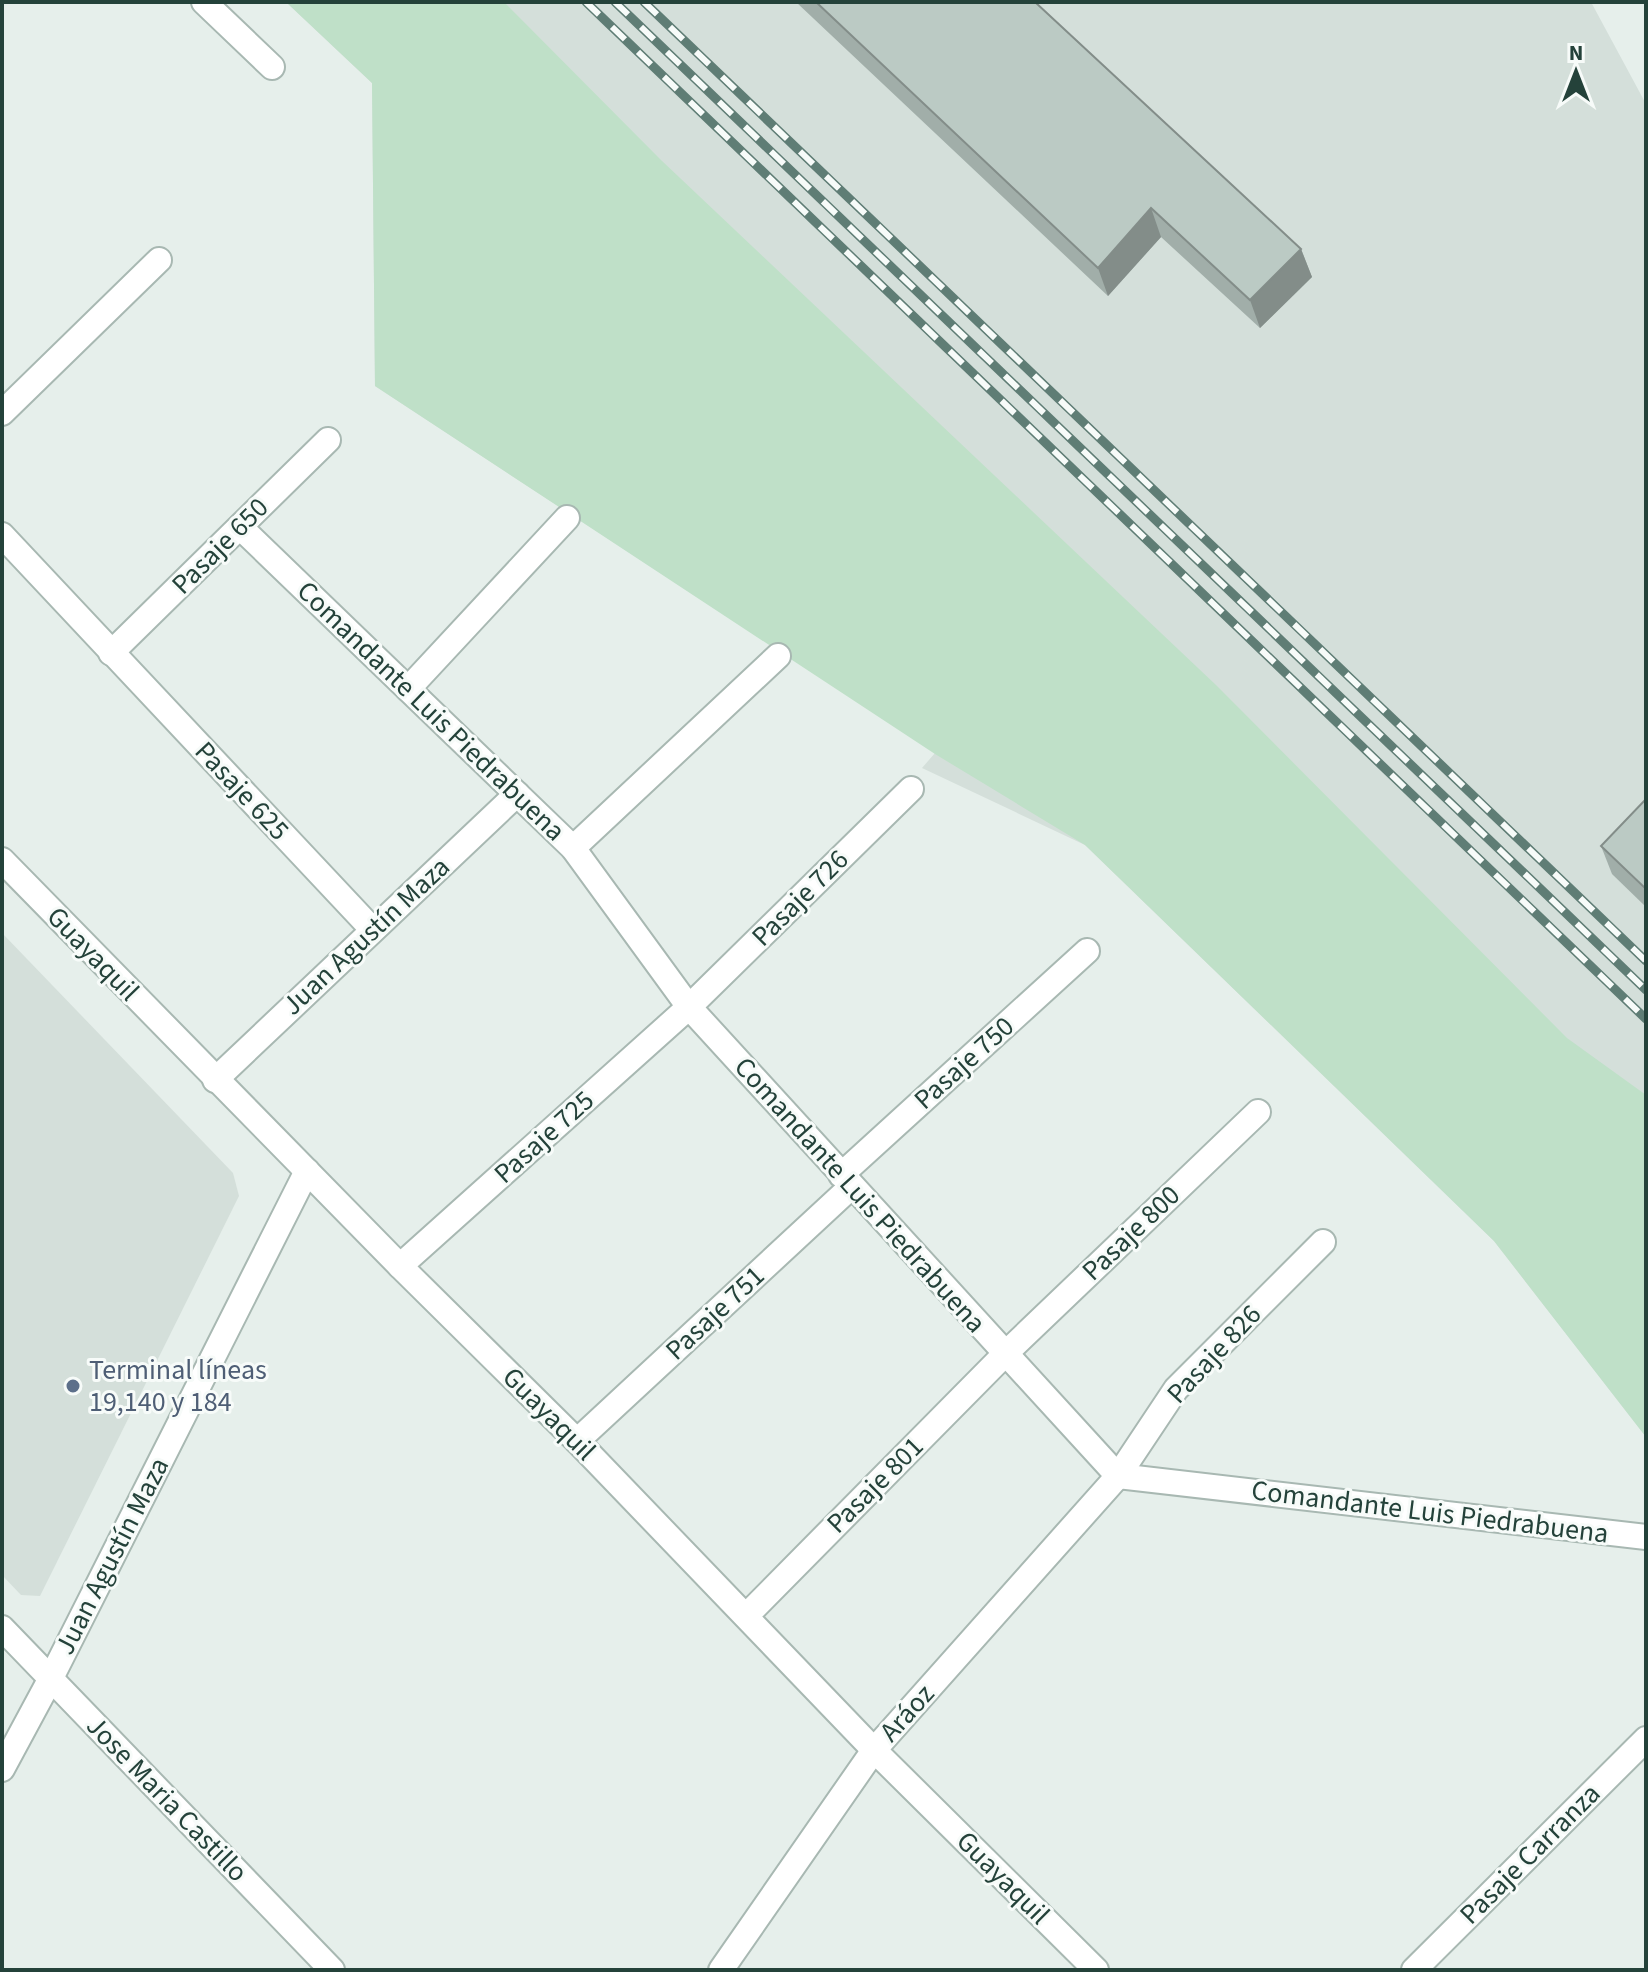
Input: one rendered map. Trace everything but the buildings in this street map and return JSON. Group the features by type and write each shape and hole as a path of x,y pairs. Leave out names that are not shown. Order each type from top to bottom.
{"street":[{"path":"204,2 272,67"},
{"path":"2,413 159,260"},
{"name":"Pasaje 650","path":"111,653 328,440"},
{"path":"408,689 567,518"},
{"name":"Comandante Luis Piedrabuena","path":"240,527 573,848 689,1007 1118,1476 1646,1537"},
{"path":"2,535 111,653"},
{"name":"Pasaje 625","path":"111,653 372,929"},
{"path":"573,848 778,656"},
{"name":"Pasaje 726","path":"689,1007 911,789"},
{"name":"Juan Agustín Maza","path":"215,1080 517,794"},
{"name":"Guayaquil","path":"2,860 215,1080 577,1441 874,1750 1096,1970"},
{"name":"Pasaje 750","path":"847,1180 1087,951"},
{"name":"Pasaje 725","path":"400,1266 689,1007"},
{"name":"Pasaje 800","path":"1005,1354 1258,1112"},
{"name":"Juan Agustín Maza","path":"2,1769 307,1171"},
{"name":"Pasaje 751","path":"577,1441 847,1180"},
{"name":"Pasaje 826","path":"1118,1476 1176,1389 1323,1242"},
{"name":"Pasaje 801","path":"746,1616 1005,1354"},
{"name":"Aráoz","path":"721,1970 874,1750 1118,1476"},
{"name":"Jose Maria Castillo","path":"2,1628 332,1970"},
{"name":"Pasaje Carranza","path":"1414,1970 1646,1739"}],"shaded area":[{"path":"286,2 1591,2 1646,104 1646,1437 1494,1241 1085,845 922,768 935,753 375,386 372,83"},
{"name":"Terminal líneas 19,140 y 184","path":"2,933 233,1173 239,1196 40,1596 21,1595 2,1575"}],"green space":[{"path":"286,2 504,2 661,160 1216,685 1567,1038 1646,1095 1646,1437 1494,1241 1085,845 935,754 375,386 372,83"}],"railway":[{"path":"586,2 1646,1019"},
{"path":"615,2 1646,990"},
{"path":"644,2 1646,961"}],"place":[{"name":"Terminal líneas 19,140 y 184","path":"73,1386"}]}
